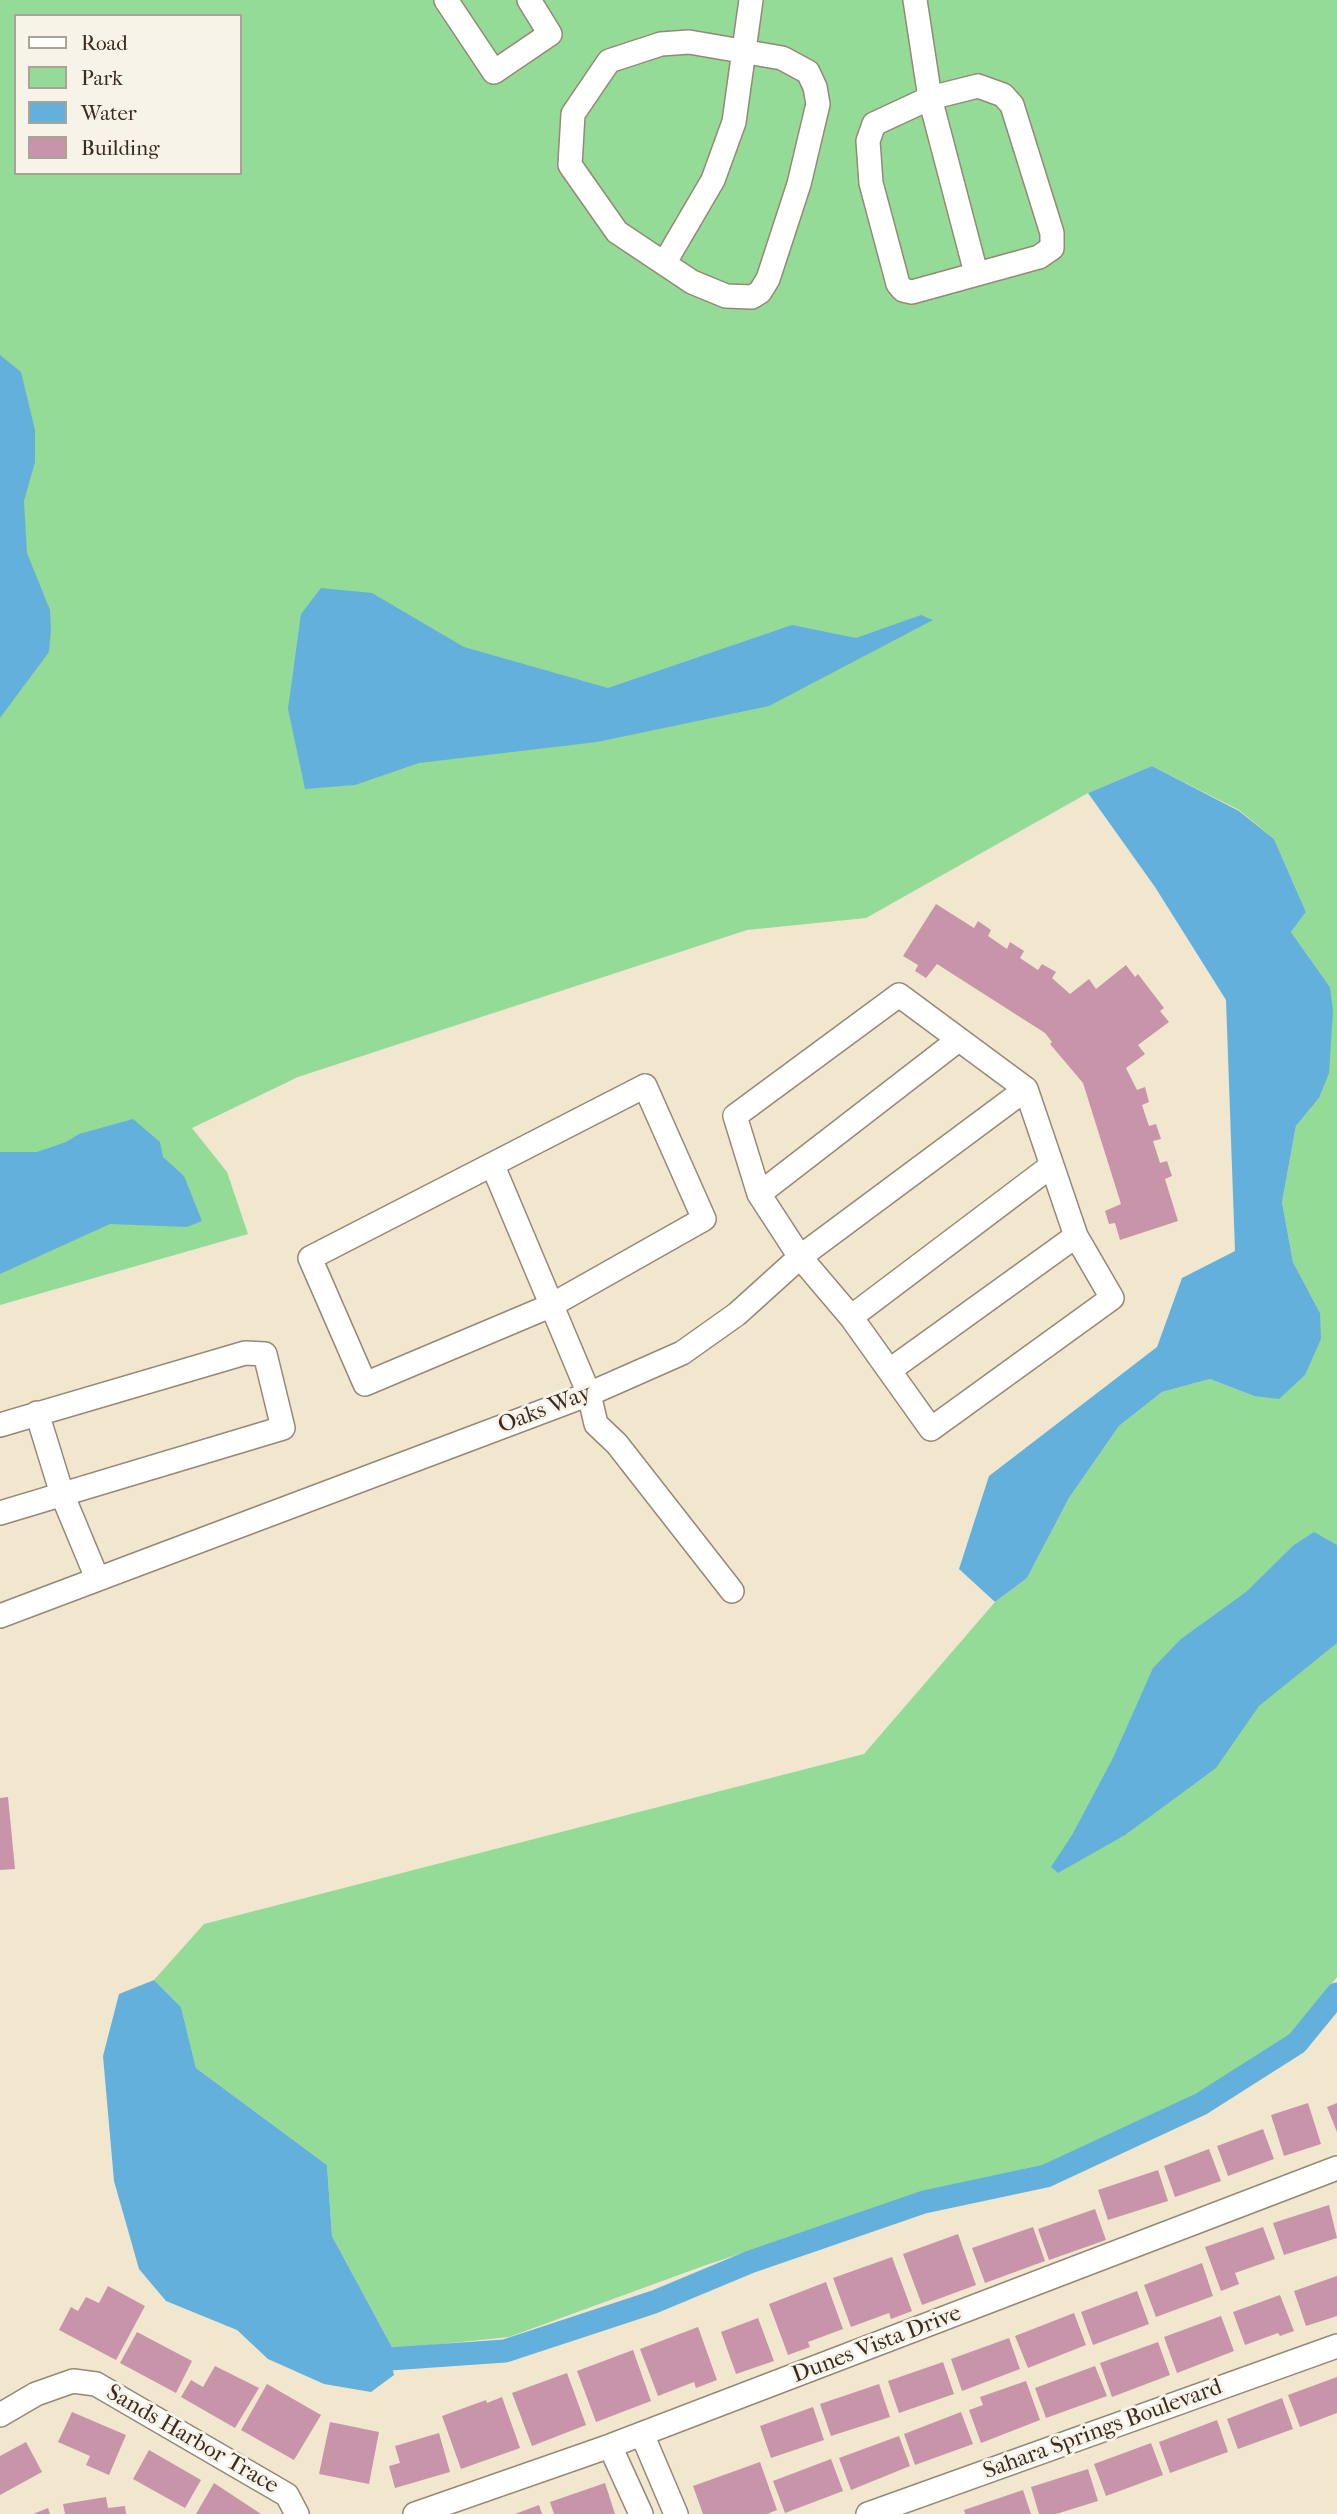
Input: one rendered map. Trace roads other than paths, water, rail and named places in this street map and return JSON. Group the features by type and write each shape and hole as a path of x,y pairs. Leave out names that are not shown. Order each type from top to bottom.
{"street":[{"path":"446,0 494,72 550,34 529,0"},
{"path":"665,262 713,180 734,122 746,52 751,0"},
{"path":"915,0 930,98 976,272"},
{"path":"689,42 782,58 808,72 818,104 799,184 768,279 760,292 752,297 726,296 692,282 665,262 617,232 570,165 573,114 610,61 661,44 689,42"},
{"path":"978,86 1003,94 1013,105 1052,233 1052,248 1039,257 976,272 912,292 903,290 898,284 871,183 868,141 874,124 930,98 978,86"},
{"path":"899,995 957,1041 1026,1089 1076,1236 1112,1298 931,1429 851,1317 800,1257 760,1194 735,1116 899,995"},
{"path":"760,1194 957,1041"},
{"path":"645,1086 704,1219 550,1306 365,1384 310,1258 493,1166 645,1086"},
{"name":"Oaks Way","path":"0,1616 589,1394 682,1353 737,1314 800,1257 1026,1089"},
{"path":"493,1166 589,1394 596,1424 617,1444 732,1591"},
{"path":"851,1317 1051,1166"},
{"path":"890,1370 1076,1236"},
{"path":"0,1425 245,1353 265,1354 283,1428 0,1513"},
{"path":"37,1413 62,1494 97,1578"},
{"name":"Dunes Vista Drive","path":"415,2514 642,2434 1337,2168"},
{"name":"Sahara Springs Boulevard","path":"868,2514 1337,2346"},
{"name":"Sands Harbor Trace","path":"0,2415 36,2394 73,2381 96,2384 287,2495 296,2514"},
{"path":"642,2434 676,2514"},
{"path":"610,2446 641,2514"}],"water":[{"path":"0,355 21,372 35,430 35,462 24,501 27,553 50,610 51,630 49,652 0,718"},
{"path":"321,588 372,593 464,647 608,688 792,625 856,638 921,615 933,620 769,706 597,742 419,763 355,785 305,789 288,709 301,614"},
{"path":"1152,766 1239,811 1274,839 1306,912 1291,932 1330,987 1333,1011 1329,1073 1319,1098 1296,1126 1282,1202 1293,1262 1320,1313 1321,1339 1305,1375 1279,1399 1254,1396 1210,1379 1162,1392 1119,1426 1069,1498 1027,1578 995,1602 959,1569 989,1476 1157,1347 1182,1278 1235,1251 1226,1000 1155,887 1088,793"},
{"path":"133,1119 160,1142 163,1157 184,1176 202,1221 187,1227 110,1224 0,1274 0,1152 37,1152 66,1142 79,1134"},
{"path":"1314,1532 1337,1545 1337,1643 1259,1706 1216,1768 1125,1835 1058,1873 1051,1867 1072,1835 1113,1758 1153,1668 1181,1639 1246,1592 1294,1545"},
{"path":"154,1980 181,2007 196,2068 327,2165 332,2236 393,2349 390,2359 394,2375 371,2392 324,2384 268,2359 237,2330 166,2301 139,2269 114,2181 103,2056 119,1994"}],"waterway":[{"path":"390,2359 505,2351 654,2302 750,2262 924,2202 1046,2176 1201,2104 1297,2043 1337,1994"}]}
